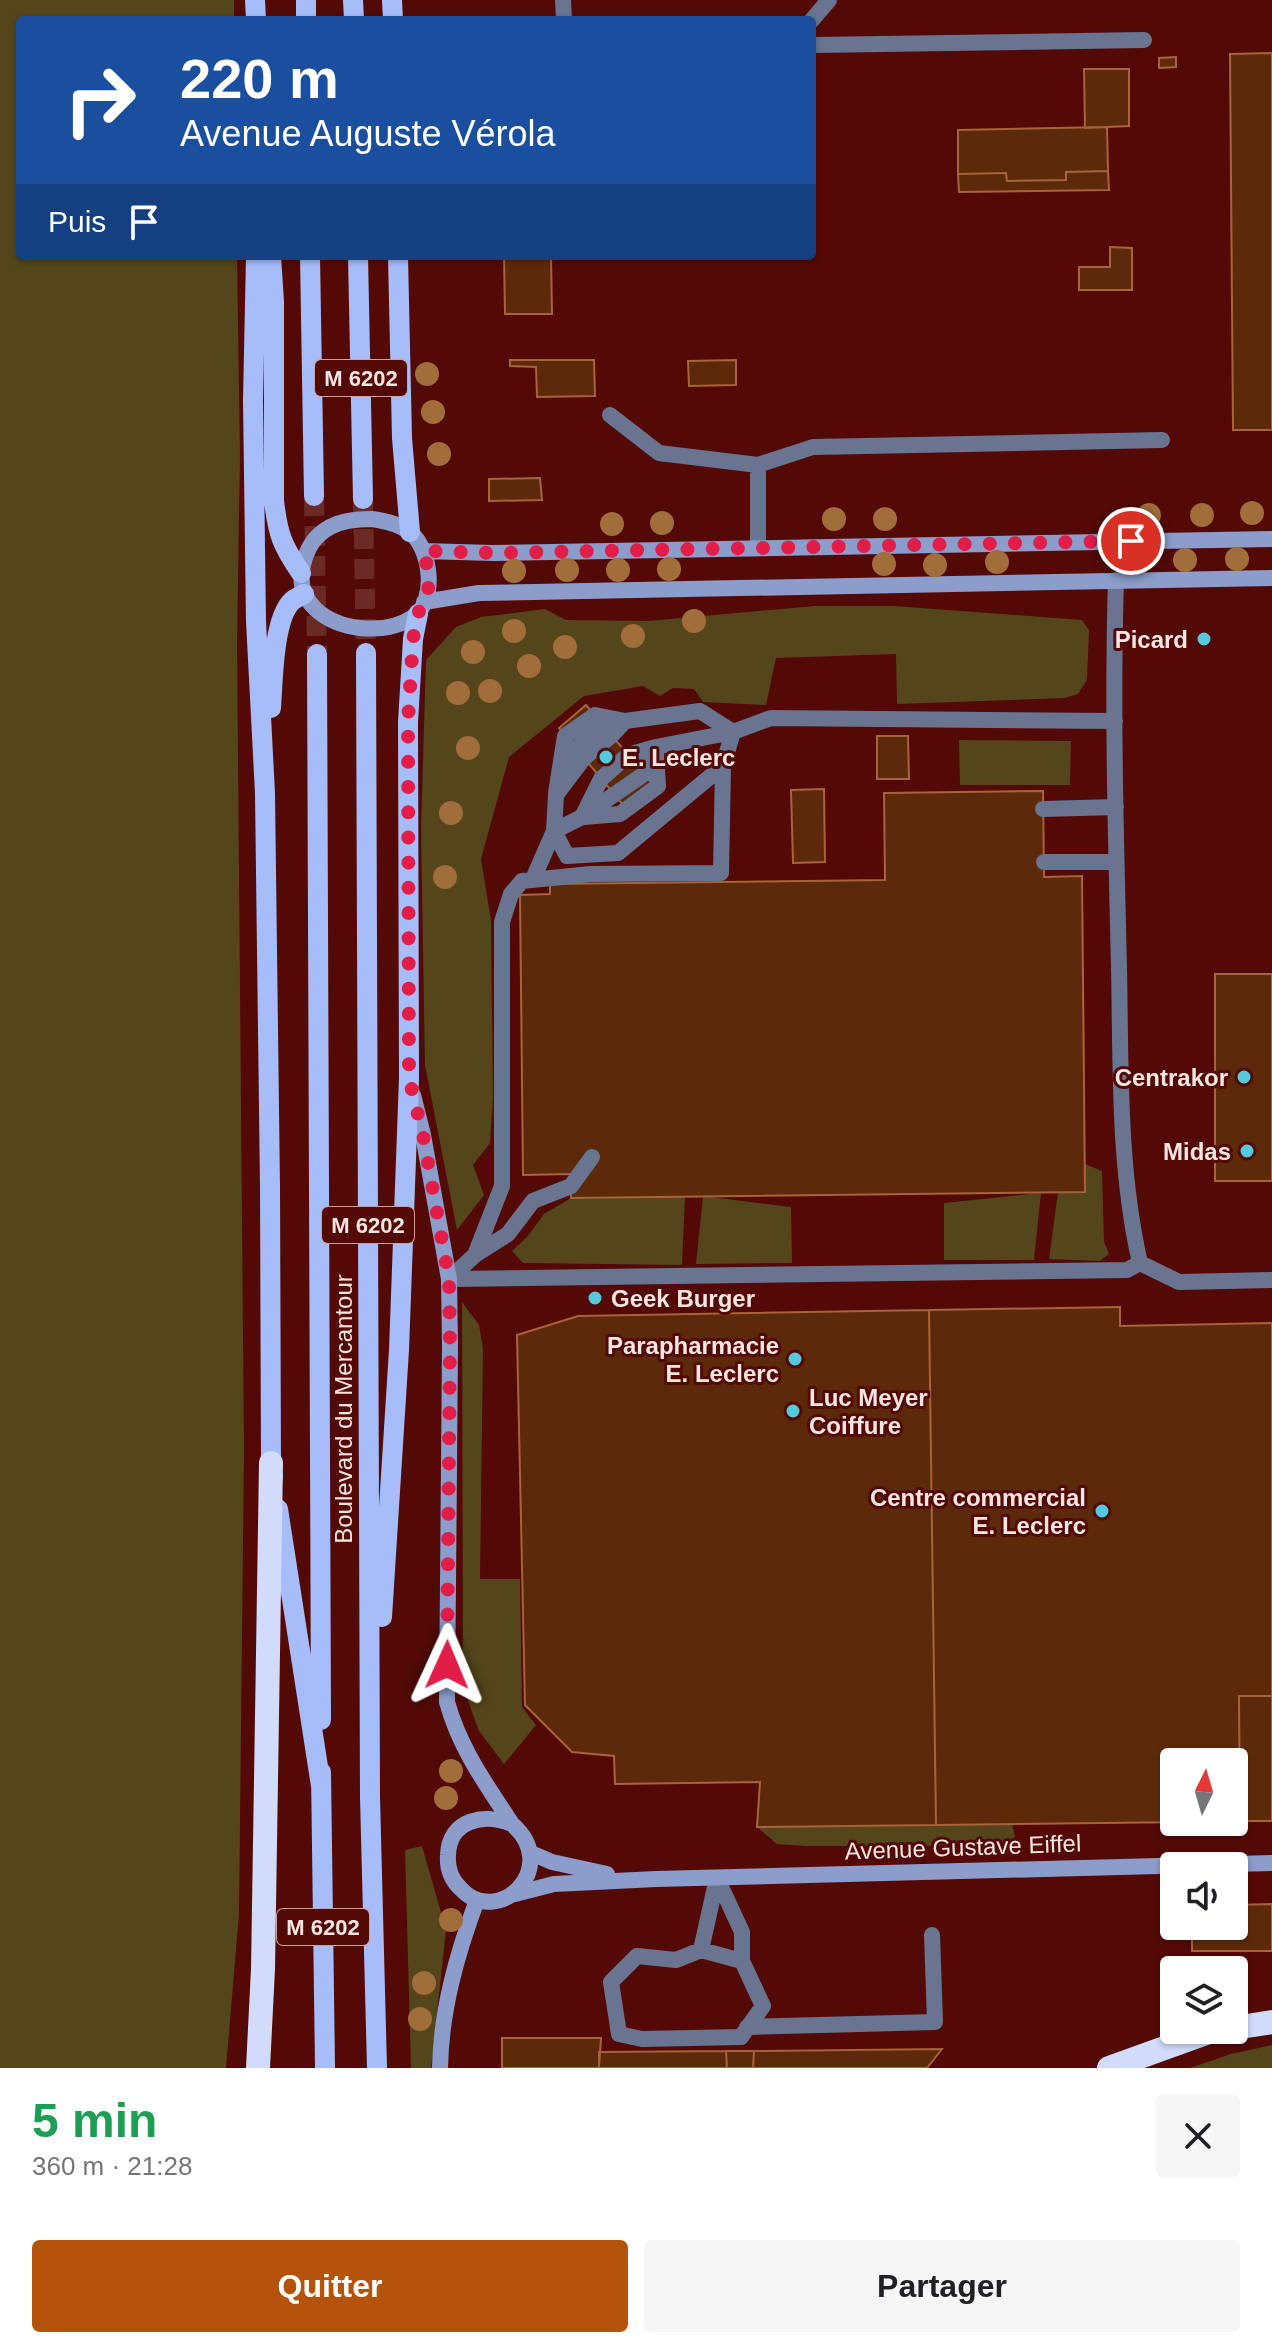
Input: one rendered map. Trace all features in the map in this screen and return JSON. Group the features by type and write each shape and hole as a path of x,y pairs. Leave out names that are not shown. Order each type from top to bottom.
{"highway":[{"path":"258,2068 263,1969 271,1463"},
{"path":"1248,2026 1272,2022"},
{"path":"1109,2068 1176,2044"}],"main road":[{"path":"256,260 253,400 256,621 265,793 271,1463 321,1786"},
{"path":"271,260 274,501 283,547 301,573"},
{"name":"M 6202","path":"310,260 314,496"},
{"name":"M 6202","path":"358,260 363,499"},
{"path":"398,260 402,438 410,532"},
{"path":"265,793 276,645 284,615 292,601 304,594"},
{"path":"370,1797 399,1350 409,1078 408,722 413,639 421,608"},
{"name":"Boulevard du Mercantour","path":"366,653 370,1797 377,2068"},
{"name":"Boulevard du Mercantour","path":"317,654 321,1786 325,2068"}],"street":[{"path":"815,16 829,0"},
{"path":"816,45 1144,40"},
{"path":"610,415 659,453 758,465 813,447 1162,440"},
{"path":"758,465 758,548"},
{"path":"421,608 429,586 423,551 410,532 392,523 372,519 332,525 316,536 306,552 301,573 304,594 314,609 327,619 350,627 374,629 391,628 421,608 479,593 1272,578"},
{"path":"423,551 493,553 1272,539"},
{"path":"1116,580 1116,862 1122,1128 1132,1231 1140,1263 1179,1282 1272,1280"},
{"path":"533,879 554,831 565,736 595,715 625,721 700,711 733,732"},
{"path":"582,817 601,779 628,755 733,732 771,718 1115,721"},
{"path":"556,795 584,758 625,721"},
{"path":"475,1255 502,1186 502,922 511,894 522,881 533,879 591,874 721,873 723,766 733,732"},
{"path":"554,831 582,817 644,774 656,747"},
{"path":"554,831 567,856 618,853 723,766"},
{"path":"1043,809 1116,807"},
{"path":"1044,862 1116,862"},
{"path":"409,1078 423,1135 449,1279 447,1702 466,1753 512,1824 521,1832 531,1853 531,1868 525,1883 514,1894 503,1900 490,1901 477,1900 463,1892 452,1880 448,1865 448,1849 455,1834 467,1823 482,1818 498,1818 512,1824"},
{"path":"449,1279 475,1255 508,1234 533,1201 571,1186 592,1157"},
{"path":"449,1279 1112,1271 1127,1270 1140,1263"},
{"name":"Avenue Gustave Eiffel","path":"531,1853 552,1862 593,1872 656,1879"},
{"name":"Avenue Gustave Eiffel","path":"514,1894 554,1884 656,1879 1272,1863"},
{"path":"701,1950 717,1878"},
{"path":"717,1878 742,1932 742,1961 763,2006 741,2037 642,2039 619,2034 611,1982 637,1956 676,1960 701,1950 742,1961"},
{"path":"440,2068 446,2005 477,1900"},
{"path":"747,2027 935,2022 932,1935"}],"shaded area":[{"path":"0,0 234,0 234,16 16,16 16,260 237,260 244,1450 239,1914 226,2068 0,2068"},
{"path":"815,606 894,606 1082,620 1089,630 1087,680 1078,694 1065,698 897,704 896,654 776,658 766,705 703,702 694,689 673,688 660,696 643,686 584,696 509,757 481,859 491,921 493,1098 490,1143 473,1165 484,1195 457,1230 425,1065 421,829 426,660 456,627 481,617 545,609 566,620 648,621"},
{"path":"959,740 1071,741 1070,785 960,785"},
{"path":"1085,1164 1102,1171 1104,1242 1109,1254 1100,1261 1049,1259 1058,1192 1085,1192"},
{"path":"1041,1193 1034,1260 944,1260 944,1203"},
{"path":"685,1196 682,1265 523,1263 512,1251 544,1214 571,1198"},
{"path":"703,1196 791,1207 792,1263 696,1264"},
{"path":"462,1302 479,1325 483,1348 480,1579 520,1579 522,1707 536,1725 504,1764 479,1731 468,1701 463,1672"},
{"path":"1012,1824 1015,1837 1004,1846 777,1844 757,1827"},
{"path":"422,1846 446,1930 431,2068 411,2068 405,1850"},
{"path":"1272,2045 1272,2068 1190,2068 1231,2054"}],"building":[{"path":"1272,53 1272,430 1233,430 1230,54"},
{"path":"1176,57 1176,67 1159,68 1159,58"},
{"path":"1084,69 1129,69 1129,126 1085,128"},
{"path":"1107,127 1108,171 1066,172 1066,180 1007,181 1006,173 958,174 958,130"},
{"path":"1108,171 1109,190 959,192 958,174 1006,173 1007,181 1066,180 1066,172"},
{"path":"1110,247 1132,248 1132,290 1079,290 1079,267 1110,267"},
{"path":"504,260 551,260 552,314 505,314"},
{"path":"510,360 594,360 595,396 537,397 536,367 510,366"},
{"path":"736,360 736,385 689,386 688,361"},
{"path":"540,478 542,500 489,501 489,479"},
{"name":"E. Leclerc","path":"586,705 652,783 624,806 559,728"},
{"path":"877,736 908,736 909,779 877,779"},
{"path":"824,789 825,862 793,863 791,790"},
{"path":"1043,791 1044,877 1082,876 1085,1192 571,1198 571,1174 523,1175 520,895 550,894 550,884 885,880 884,793"},
{"name":"Centrakor","path":"1215,974 1272,974 1272,1181 1215,1181"},
{"name":"Centre commercial E. Leclerc","path":"1120,1307 1120,1326 1272,1323 1272,1696 1239,1696 1239,1748 1160,1748 1160,1822 936,1825 929,1310"},
{"path":"929,1310 936,1825 757,1827 760,1782 615,1784 614,1756 572,1752 525,1705 517,1335 578,1316"},
{"path":"1239,1696 1272,1696 1272,1821 1248,1821 1248,1748 1239,1748"},
{"path":"1272,1904 1272,1951 1192,1951 1192,1940 1248,1940 1248,1905"},
{"path":"502,2038 601,2038 599,2068 502,2068"},
{"path":"942,2049 927,2068 753,2068 754,2051"},
{"path":"726,2051 727,2068 599,2068 599,2052"},
{"path":"726,2051 754,2051 753,2068 727,2068"}],"tunnel":[{"path":"314,496 317,654"},
{"path":"363,499 366,653"}],"place":[{"name":"Picard","path":"1204,639"},
{"name":"E. Leclerc","path":"606,757"},
{"name":"Centrakor","path":"1244,1077"},
{"name":"Midas","path":"1247,1151"},
{"name":"Geek Burger","path":"595,1298"},
{"name":"Parapharmacie E. Leclerc","path":"795,1359"},
{"name":"Luc Meyer Coiffure","path":"793,1411"},
{"name":"Centre commercial E. Leclerc","path":"1102,1511"}],"route":[{"path":"447,1665 449,1279 423,1135 409,1078 408,722 413,639 418,614 429,586 423,551 493,553 1131,541"}]}
